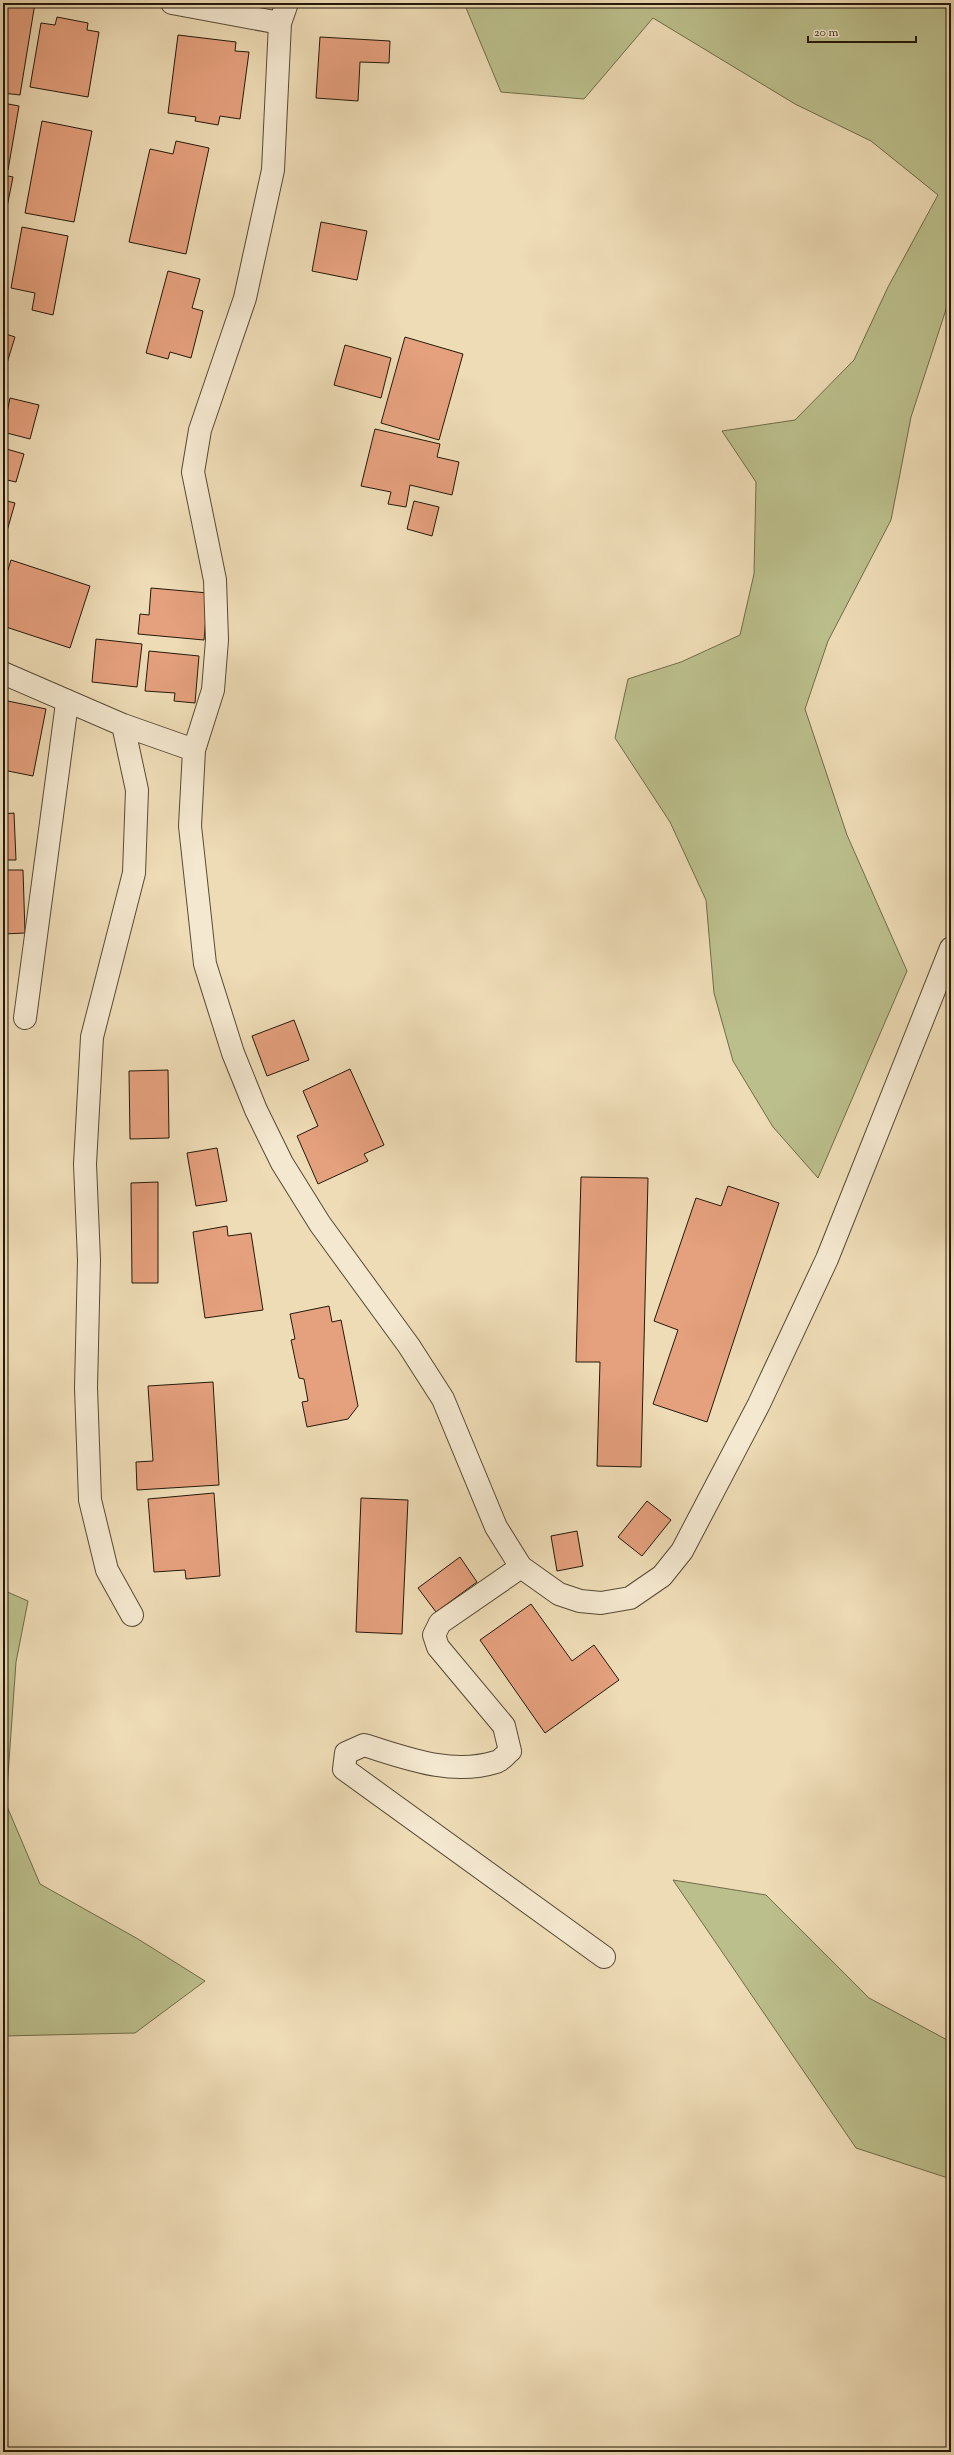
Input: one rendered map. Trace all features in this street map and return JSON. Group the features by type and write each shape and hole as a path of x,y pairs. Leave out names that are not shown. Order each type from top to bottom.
{"street":[{"path":"172,3 280,23"},
{"path":"287,3 280,23 273,170 245,298 200,430 194,472 215,580 217,640 213,690 194,750 190,826 205,964 233,1053 256,1110 282,1163 320,1224 409,1346 443,1399 496,1527 521,1567 559,1594 580,1601 600,1603 630,1598 662,1576 682,1551 759,1404 827,1259 951,948"},
{"path":"3,674 67,703 194,750"},
{"path":"25,1018 67,703"},
{"path":"123,725 137,790 134,873 92,1037 85,1164 89,1260 86,1388 90,1500 107,1570 132,1615"},
{"path":"521,1567 440,1623 434,1635 438,1647 504,1726 510,1751 497,1762 464,1767 423,1764 364,1745 346,1753 344,1769 604,1957"}],"green space":[{"path":"464,3 945,3 951,37 951,294 911,417 891,520 828,641 805,709 847,835 907,971 818,1178 773,1127 733,1061 714,993 706,900 670,822 615,738 628,679 681,662 740,635 754,574 756,482 722,431 795,420 854,360 888,287 938,195 871,141 795,104 653,18 584,99 501,92"},
{"path":"3,1590 28,1601 16,1662 6,1804 40,1884 138,1939 205,1981 135,2033 3,2036"},
{"path":"673,1880 766,1895 869,1998 951,2042 951,2179 856,2148"}],"building":[{"path":"3,3 35,3 20,95 3,93"},
{"path":"57,17 88,23 87,30 99,32 88,97 30,87 41,23 55,25"},
{"path":"178,35 236,42 235,51 249,52 240,119 220,116 218,125 195,121 196,117 168,113"},
{"path":"320,37 390,41 389,63 360,62 358,101 316,98"},
{"path":"3,103 19,106 8,170 3,169"},
{"path":"42,121 92,131 74,222 25,213"},
{"path":"176,141 209,148 186,254 129,242 150,149 173,154"},
{"path":"3,175 13,177 4,222 3,221"},
{"path":"321,222 367,231 357,280 312,271"},
{"path":"22,227 68,236 53,315 32,310 35,293 11,288"},
{"path":"3,244 6,244 3,264"},
{"path":"168,271 200,279 192,308 203,311 191,358 170,352 168,359 146,353"},
{"path":"3,333 15,337 3,376"},
{"path":"405,337 463,354 439,440 381,423"},
{"path":"345,345 391,358 381,398 334,385"},
{"path":"10,398 39,405 30,439 3,432"},
{"path":"375,429 440,444 437,457 459,462 452,495 410,485 406,507 388,504 391,492 361,486"},
{"path":"3,448 24,454 16,482 3,479"},
{"path":"3,500 15,503 3,545"},
{"path":"414,501 439,507 432,536 407,529"},
{"path":"11,560 90,586 70,648 3,626 3,586"},
{"path":"151,588 208,593 204,640 138,634 140,614 149,615"},
{"path":"96,639 142,644 137,687 92,682"},
{"path":"149,651 199,656 195,703 174,701 175,693 145,691"},
{"path":"3,700 46,709 33,776 3,770"},
{"path":"14,813 16,860 3,860 3,814"},
{"path":"3,870 23,870 25,933 3,934"},
{"path":"294,1020 309,1060 267,1076 252,1036"},
{"path":"350,1069 384,1145 364,1154 368,1161 318,1184 297,1136 318,1126 303,1091"},
{"path":"168,1070 169,1138 130,1139 129,1071"},
{"path":"217,1148 227,1201 196,1206 187,1153"},
{"path":"3,1160 6,1161 3,1187"},
{"path":"581,1177 648,1178 641,1467 597,1466 600,1362 576,1362"},
{"path":"158,1182 158,1283 132,1283 131,1183"},
{"path":"728,1186 779,1203 707,1422 653,1404 678,1330 654,1321 696,1198 721,1206"},
{"path":"227,1226 228,1236 251,1233 263,1310 205,1318 193,1232"},
{"path":"329,1306 332,1322 341,1320 358,1406 348,1419 307,1427 302,1402 308,1401 304,1379 299,1378 291,1340 295,1339 290,1314"},
{"path":"213,1382 219,1485 137,1490 136,1462 153,1461 148,1386"},
{"path":"214,1493 220,1576 186,1579 185,1570 154,1572 148,1499"},
{"path":"361,1498 408,1500 402,1634 356,1632"},
{"path":"647,1501 671,1520 642,1556 618,1537"},
{"path":"577,1531 583,1566 557,1571 551,1536"},
{"path":"460,1557 477,1582 436,1612 418,1588"},
{"path":"531,1604 572,1661 594,1645 619,1680 545,1733 480,1640"}]}
